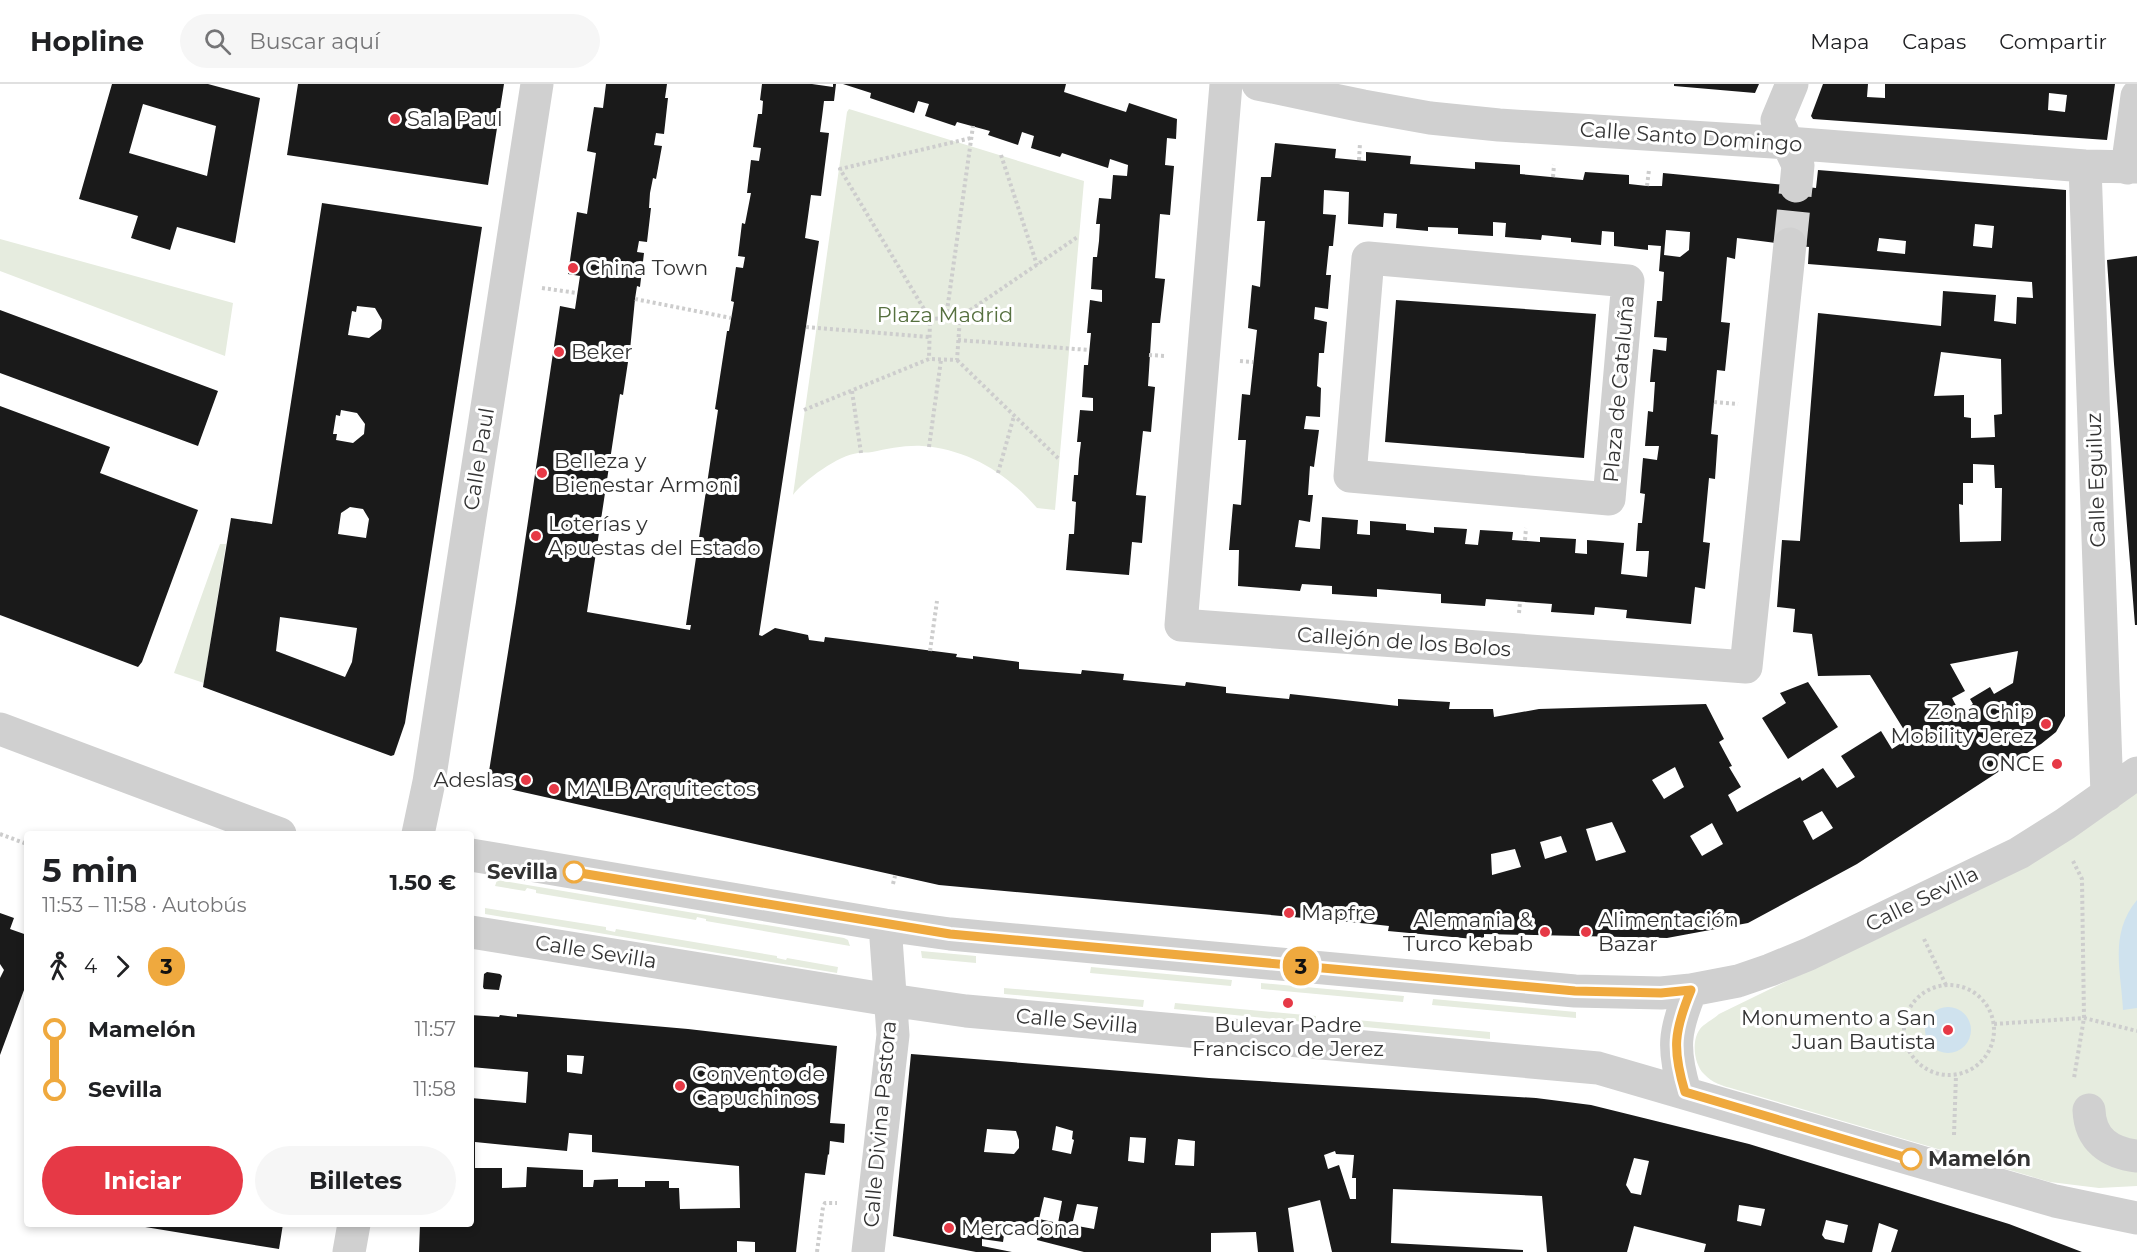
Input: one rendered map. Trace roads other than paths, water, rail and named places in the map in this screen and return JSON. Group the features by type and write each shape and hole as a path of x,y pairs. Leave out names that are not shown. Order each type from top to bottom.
{"street":[{"name":"Calle Paul","path":"419,831 429,782 537,84"},
{"name":"Callejón de los Bolos","path":"1226,84 1181,625 1746,667 1790,244"},
{"name":"Calle Santo Domingo","path":"1258,84 1430,118 1499,125 1788,143 2085,166 2132,167"},
{"path":"1792,84 1777,120 1798,165 1796,186"},
{"path":"2132,167 2137,96"},
{"name":"Calle Eguiluz","path":"2085,166 2107,795"},
{"name":"Plaza de Cataluña","path":"1368,258 1628,281 1610,499 1350,476 1368,258"},
{"path":"0,729 272,831"},
{"name":"Calle Sevilla","path":"474,856 950,934 1575,991 1661,993 1738,981 1809,954 2019,853 2137,773"},
{"name":"Calle Divina Pastora","path":"868,1252 892,1035 885,925"},
{"name":"Calle Sevilla","path":"474,932 890,1000 988,1013 1598,1068 2055,1201 2137,1218"},
{"path":"1685,1092 1677,1066 1675,1038 1681,1013 1691,990"},
{"path":"2081,1097 2089,1122 2105,1147 2120,1154 2137,1156"},
{"path":"350,1252 354,1227"}],"water":[{"path":"2137,900 2137,1008 2123,1010 2119,967 2120,939 2128,913"},
{"path":"1948,1007 1964,1014 1971,1030 1964,1046 1948,1053 1932,1046 1925,1030 1932,1014"}],"tunnel":[{"path":"1790,244 1796,186"}],"place":[{"name":"Sala Paul","path":"395,119"},
{"name":"China Town","path":"573,268"},
{"name":"Beker","path":"559,352"},
{"name":"Belleza y Bienestar Armoni","path":"542,473"},
{"name":"Loterías y Apuestas del Estado","path":"536,536"},
{"name":"Zona Chip Mobility Jerez","path":"2046,724"},
{"name":"ONCE","path":"2057,764"},
{"name":"Adeslas","path":"526,780"},
{"name":"MALB Arquitectos","path":"554,789"},
{"name":"Sevilla","path":"574,872"},
{"name":"Mapfre","path":"1289,913"},
{"name":"Alemania & Turco kebab","path":"1545,932"},
{"name":"Alimentación Bazar","path":"1586,932"},
{"name":"Bulevar Padre Francisco de Jerez","path":"1288,1003"},
{"name":"Monumento a San Juan Bautista","path":"1948,1030"},
{"name":"Convento de Capuchinos","path":"680,1086"},
{"name":"Mamelón","path":"1911,1159"},
{"name":"Mercadona","path":"949,1228"}],"park label":[{"name":"Plaza Madrid","path":"945,315"}]}
